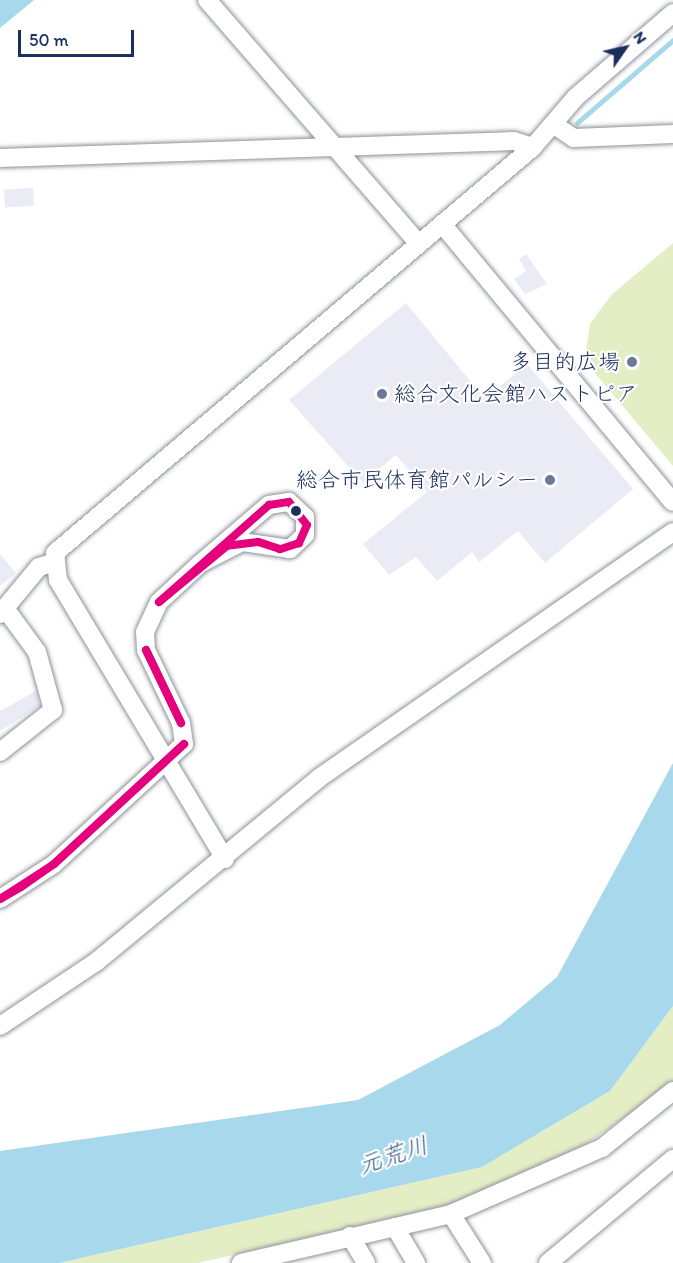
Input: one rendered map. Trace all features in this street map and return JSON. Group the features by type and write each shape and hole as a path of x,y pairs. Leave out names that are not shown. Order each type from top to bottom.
{"street":[{"path":"207,0 419,244"},
{"path":"0,752 54,710 37,652 3,613 39,567 52,563 63,543 533,147 576,97 673,13"},
{"path":"553,124 574,138 673,134"},
{"path":"0,158 514,141 533,147"},
{"path":"442,224 673,502"},
{"path":"0,899 54,864 165,759 185,735 158,684 145,632 159,602 201,563 269,505 289,502 299,508 307,525 305,535 290,549 242,542 201,563"},
{"path":"269,505 259,525 269,545"},
{"path":"0,1026 96,962 225,859 319,778 673,532"},
{"path":"52,563 225,859"},
{"path":"241,1263 275,1259 350,1236 452,1214 602,1148 673,1091"},
{"path":"548,1263 673,1159"},
{"path":"452,1214 482,1263"},
{"path":"395,1227 416,1263"},
{"path":"350,1236 366,1263"}],"green space":[{"name":"多目的広場","path":"673,243 673,466 595,373 586,351 590,324 611,295"},
{"path":"673,1006 673,1083 586,1144 486,1196 198,1263 59,1263 482,1167 610,1091"}],"water":[{"path":"0,0 34,0 0,28"},
{"name":"元荒川","path":"673,763 673,1006 610,1091 482,1167 59,1263 0,1263 0,1151 358,1100 500,1025 557,977"}],"building":[{"path":"33,188 34,206 5,207 4,190"},
{"path":"526,254 547,284 525,294 514,279 526,271 519,259"},
{"path":"406,303 485,399 527,364 633,489 545,563 518,531 479,562 472,552 437,581 416,557 389,575 363,544 427,492 396,455 363,483 289,400"},
{"path":"0,554 16,573 0,586"},
{"path":"36,691 40,706 0,731 0,711"}],"waterway":[{"path":"577,123 673,40"}],"transit line":[{"path":"289,502 307,525 299,543 280,549 258,542 227,546 159,602 269,505 289,502"},
{"path":"146,650 181,723"},
{"path":"146,650 181,723"},
{"path":"54,864 184,744"},
{"path":"54,864 184,744"},
{"path":"54,864 21,887 0,899 54,864"}],"place":[{"name":"多目的広場","path":"632,362"},
{"name":"総合文化会館ハストピア","path":"382,394"},
{"name":"総合市民体育館パルシー","path":"550,480"}]}
